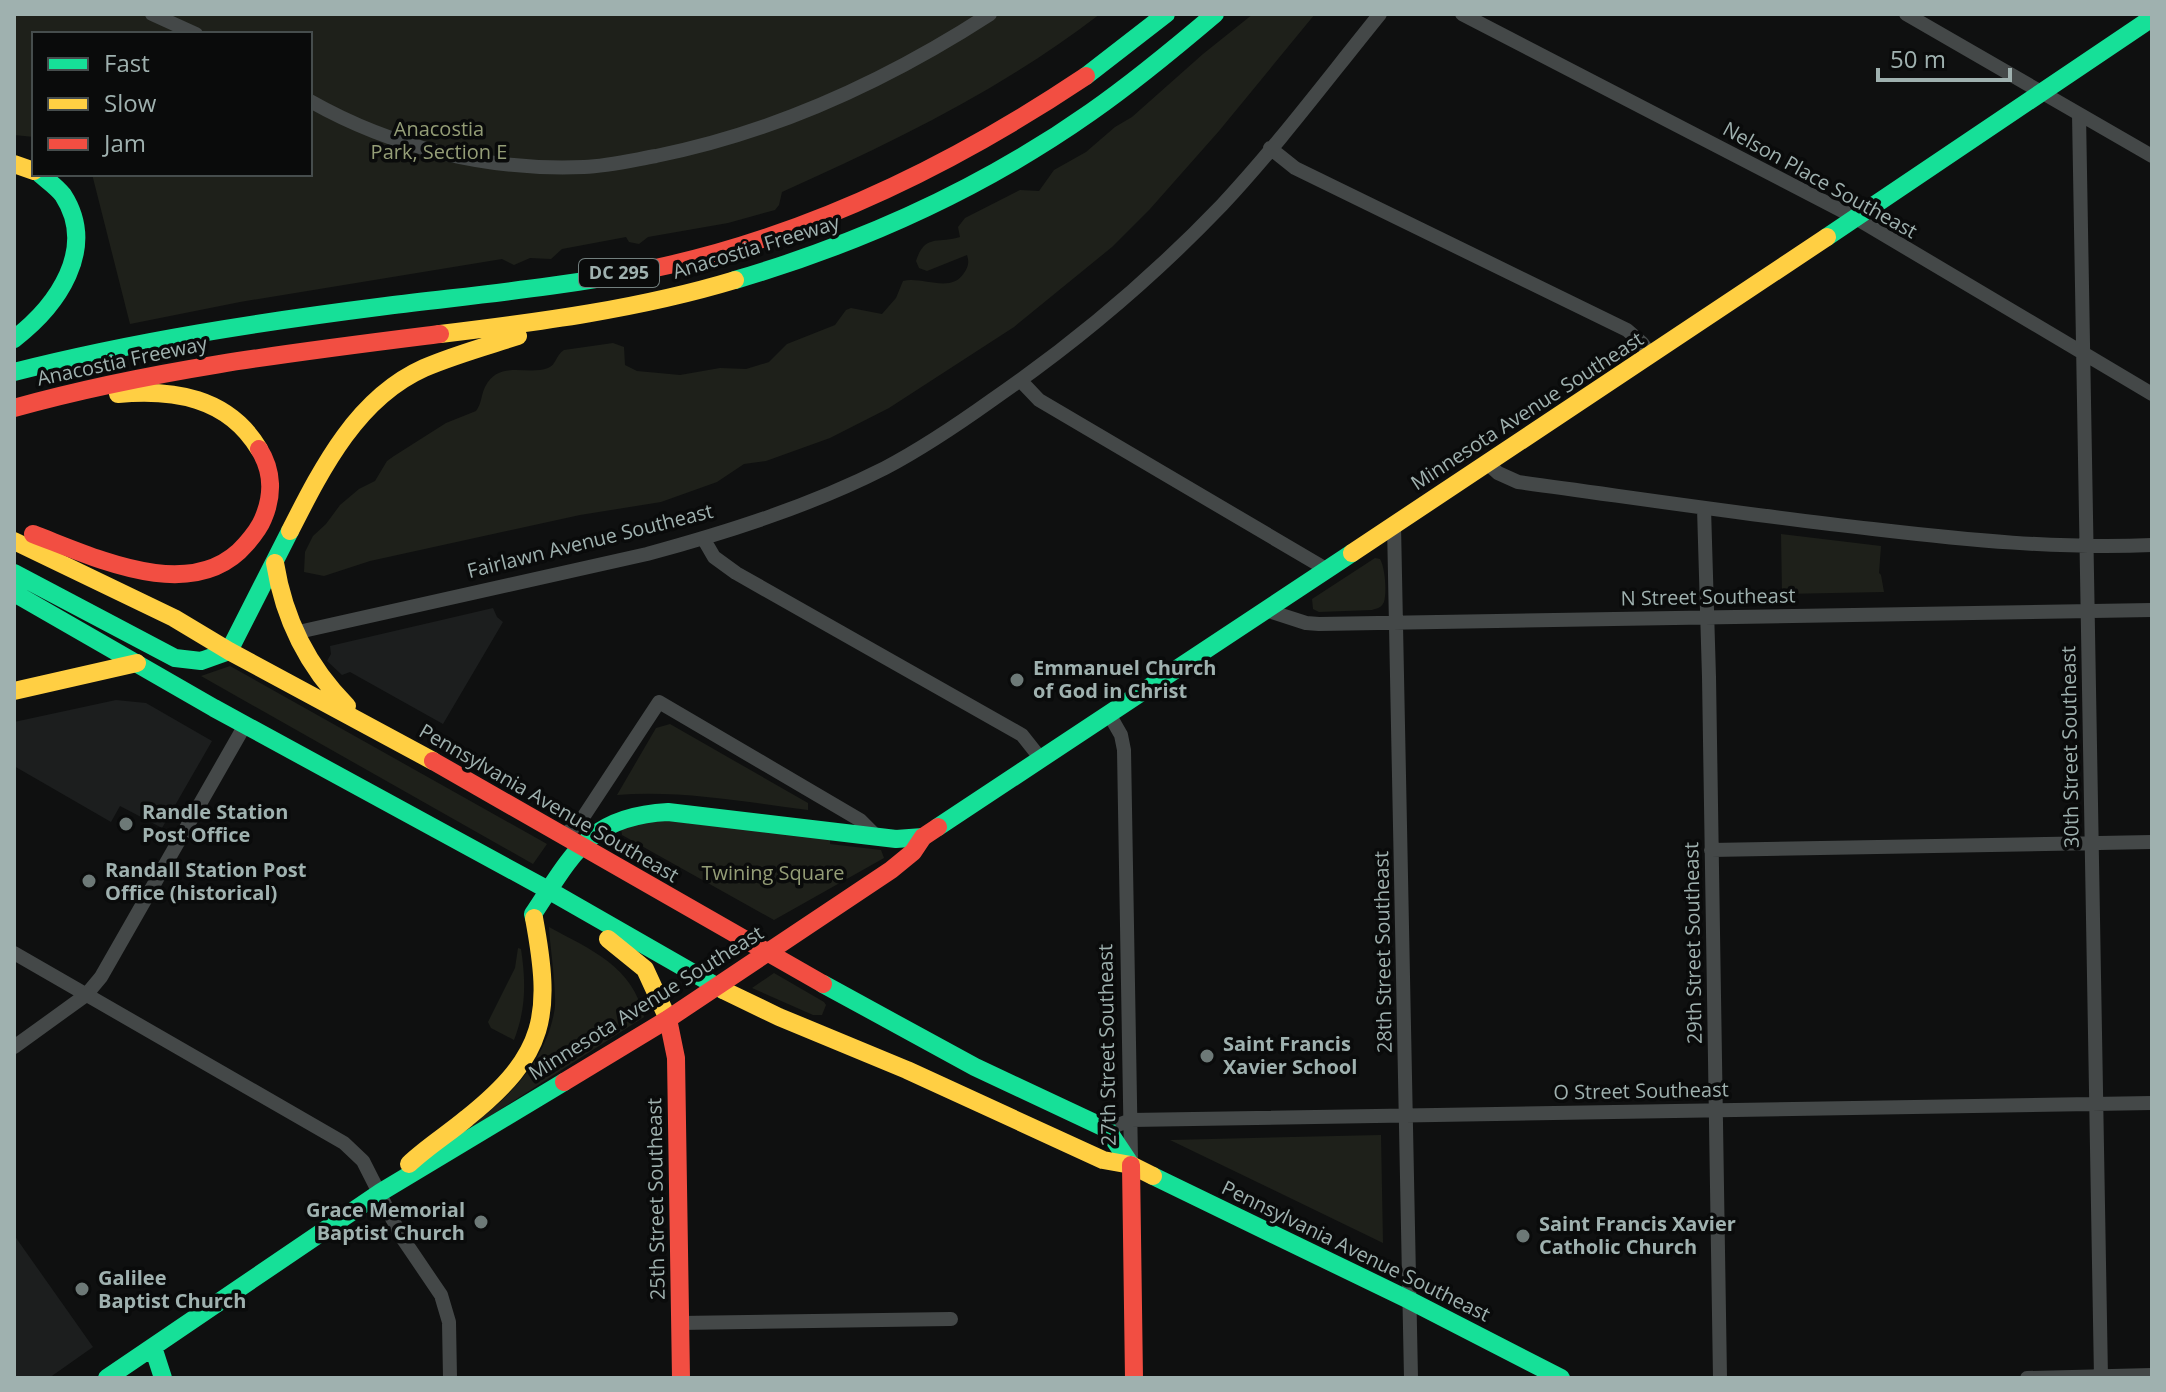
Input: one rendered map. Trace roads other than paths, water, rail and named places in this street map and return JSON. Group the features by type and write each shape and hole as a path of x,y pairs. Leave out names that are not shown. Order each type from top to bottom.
{"main road":[{"name":"Anacostia Freeway","path":"14,372 89,353 195,333 663,266 759,240 826,217 932,170 1081,79 1166,14"},
{"name":"Anacostia Freeway","path":"22,405 124,379 221,362 583,315 678,294 799,261 933,205 1013,162 1074,124 1146,72 1215,14"},
{"name":"Minnesota Avenue Southeast","path":"107,1378 381,1192 717,987 891,870 913,852 923,837 2152,18"},
{"path":"14,339 41,319 62,292 75,250 74,220 67,202 42,176"},
{"path":"14,573 175,658 201,661 229,651 332,452 361,415 387,390 411,374 451,357 583,315"},
{"path":"14,527 130,568 165,574 192,574 225,562 253,539 267,512 271,494 269,468 259,445 241,423 206,402 175,393 147,393 22,405"},
{"name":"Pennsylvania Avenue Southeast","path":"14,541 174,618 975,1067 1107,1129"},
{"path":"275,563 280,597 294,633 320,676 368,724"},
{"name":"Pennsylvania Avenue Southeast","path":"14,593 717,987 1103,1160 1131,1165 1409,1300 1561,1378"},
{"path":"14,602 43,609"},
{"path":"14,691 137,663"},
{"name":"Minnesota Avenue Southeast","path":"381,1192 418,1156 501,1090 526,1056 540,1022 544,995 533,914 550,891 571,841 610,822 654,812 896,839 923,837"},
{"name":"25th Street Southeast","path":"550,891 645,969 668,1019 676,1058 681,1378"},
{"path":"1107,1129 1131,1165"},
{"name":"27th Street Southeast","path":"1131,1165 1134,1378"},
{"path":"153,1347 163,1378"}],"street":[{"path":"312,102 381,135 443,153 488,163 587,167 677,152 728,138 817,106 921,58 990,14"},
{"name":"Fairlawn Avenue Southeast","path":"294,633 647,554 703,538 798,506 882,469 924,446 1021,381 1094,325 1160,267 1222,204 1380,14"},
{"name":"Nelson Place Southeast","path":"1462,14 1854,217 2152,394"},
{"path":"1906,14 2152,156"},
{"path":"160,16 192,32"},
{"name":"30th Street Southeast","path":"2079,114 2101,1377"},
{"path":"1270,148 1295,168 1627,330 1650,355"},
{"path":"1021,381 1039,400 1326,569"},
{"path":"1487,463 1498,473 1518,482 1704,508 2005,543 2086,548 2152,545"},
{"name":"29th Street Southeast","path":"1704,508 1720,1378"},
{"name":"28th Street Southeast","path":"1394,525 1411,1378"},
{"path":"703,538 714,557 736,573 1022,735 1041,759"},
{"name":"N Street Southeast","path":"1266,610 1306,623 2152,610"},
{"path":"571,841 580,822 659,702 860,820 876,836"},
{"name":"27th Street Southeast","path":"1109,714 1121,735 1124,750 1131,1165"},
{"path":"14,1047 86,995 101,977 245,725"},
{"path":"1711,850 2152,842"},
{"path":"14,953 344,1143 363,1161 401,1236 444,1302 449,1322 450,1378"},
{"name":"O Street Southeast","path":"1107,1129 1131,1120 2152,1103"},
{"path":"680,1323 951,1319"},
{"path":"2027,1378 2152,1375"}],"place":[{"name":"Emmanuel Church of God in Christ","path":"1017,680"},
{"name":"Randle Station Post Office","path":"126,824"},
{"name":"Randall Station Post Office (historical)","path":"89,881"},
{"name":"Saint Francis Xavier School","path":"1207,1056"},
{"name":"Grace Memorial Baptist Church","path":"481,1222"},
{"name":"Saint Francis Xavier Catholic Church","path":"1523,1236"},
{"name":"Galilee Baptist Church","path":"82,1289"}],"park label":[{"name":"Anacostia Park, Section E","path":"439,140"},
{"name":"Twining Square","path":"773,873"}]}
